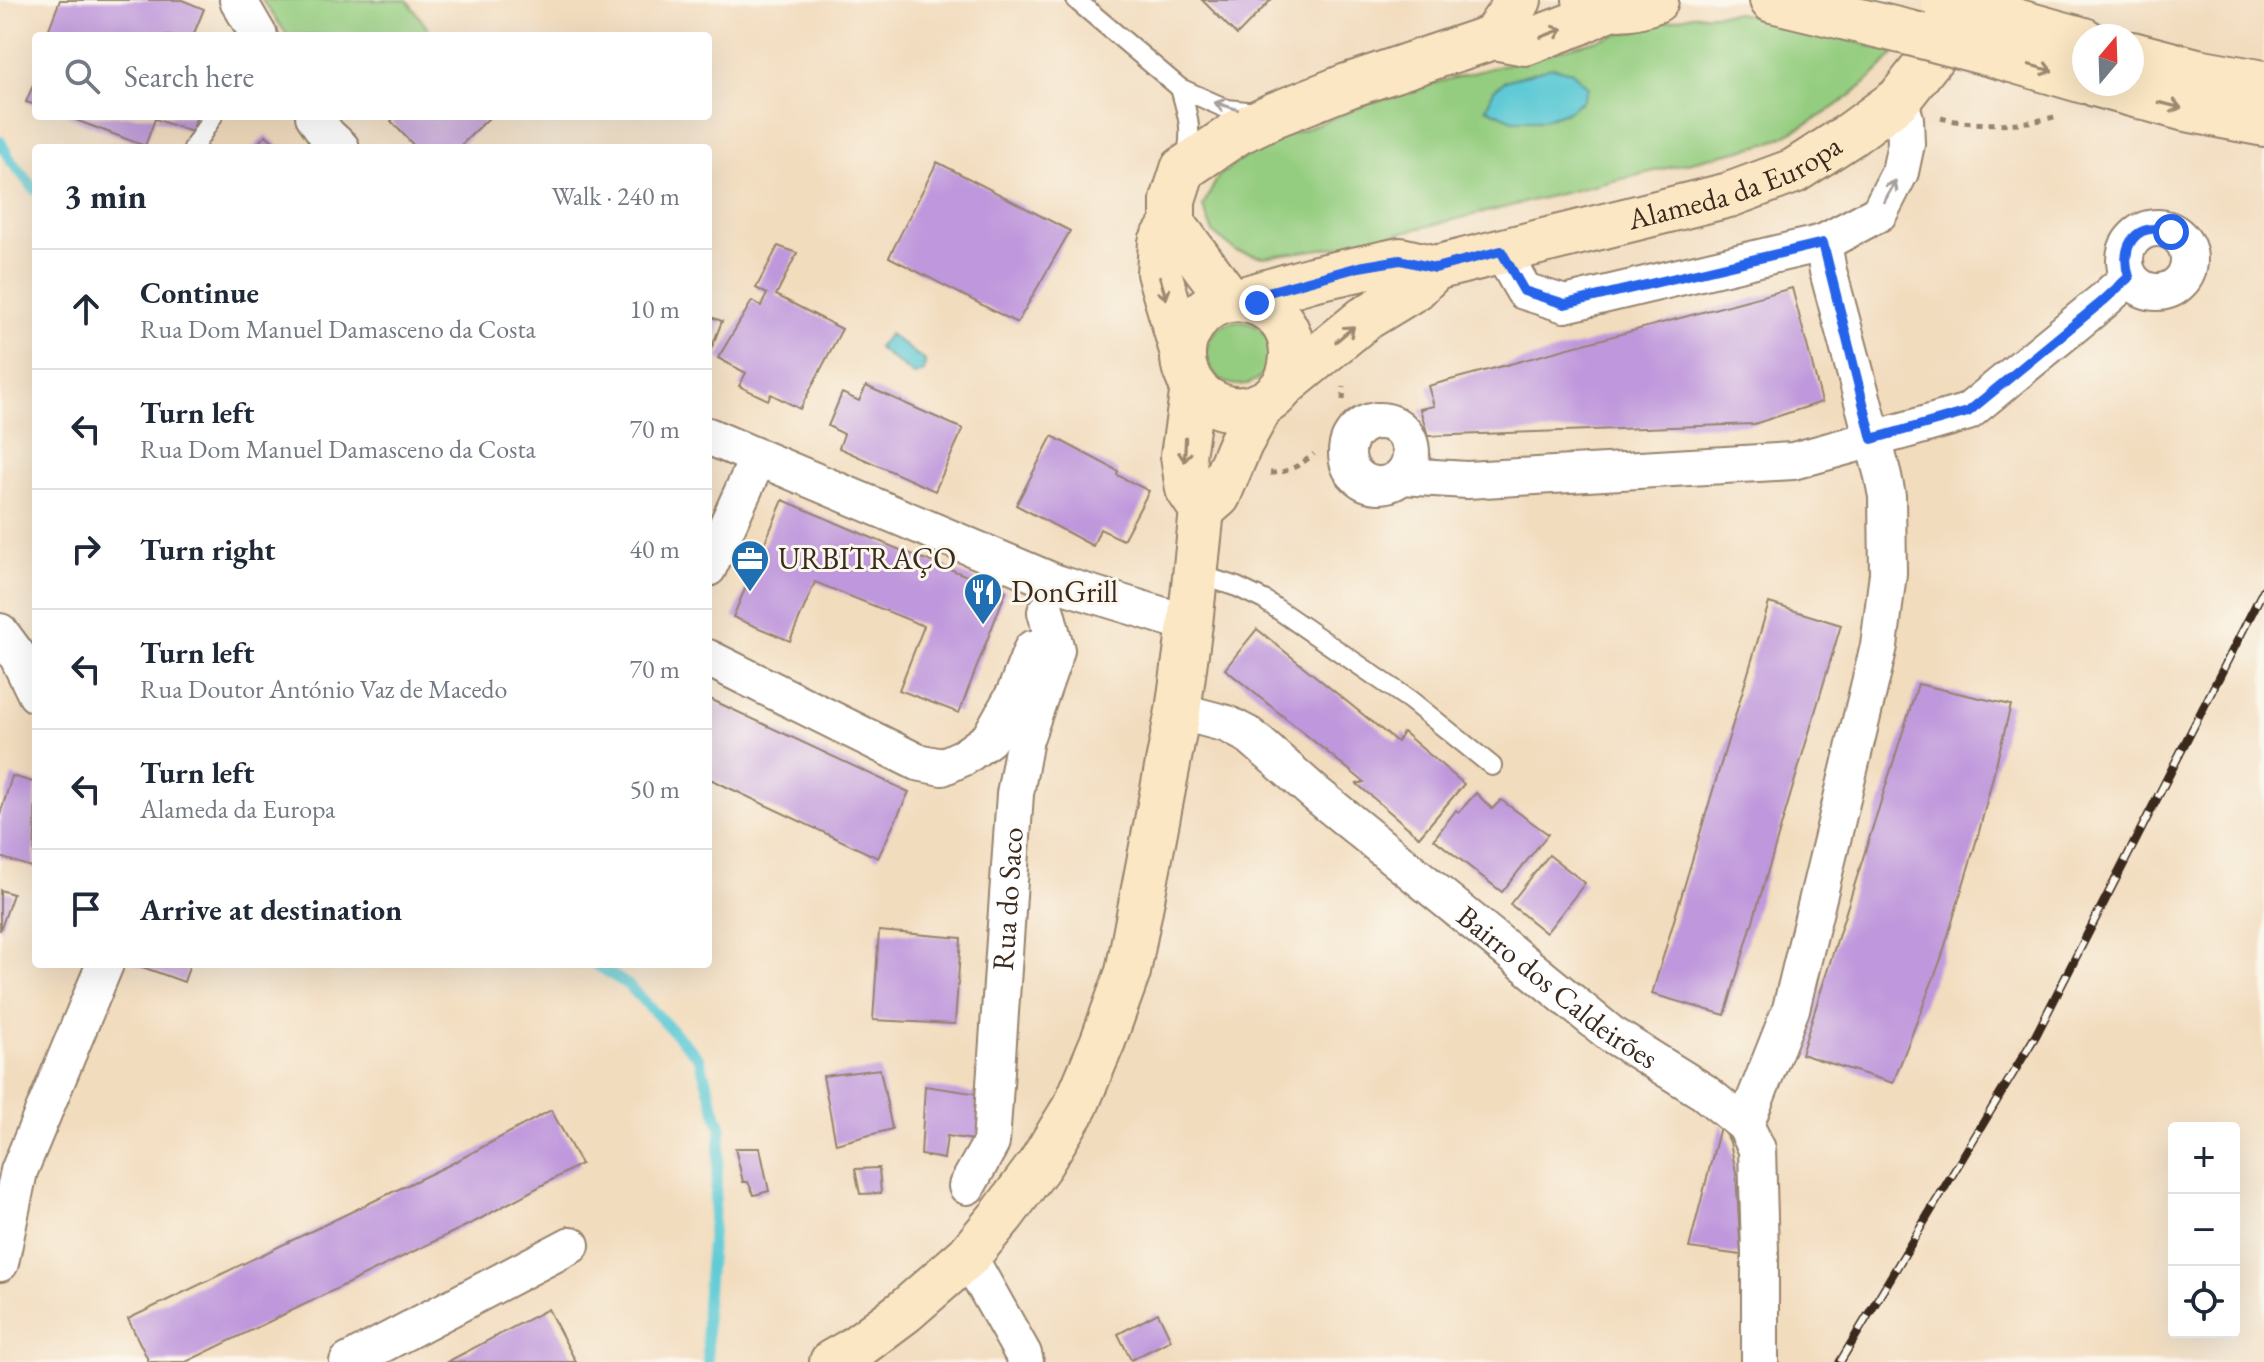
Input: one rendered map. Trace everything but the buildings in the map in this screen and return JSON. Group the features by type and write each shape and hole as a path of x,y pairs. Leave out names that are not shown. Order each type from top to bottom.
{"main road":[{"path":"1493,37 1519,0"},
{"path":"1273,394 1243,409 1224,408 1207,400 1188,371 1159,273 1161,242 1173,224 1173,200 1183,169 1238,132 1347,86 1493,37 1525,43 1578,23 1597,4 1633,8 1656,0"},
{"path":"1772,0 1910,33 1996,25 2072,38"},
{"path":"1943,0 1996,25 2072,73"},
{"name":"Alameda da Europa","path":"1188,371 1185,339 1201,313 1215,304 1400,260 1435,268 1729,195 1794,171 1850,135 1916,106 1929,64 1996,25"},
{"path":"2144,57 2264,83"},
{"path":"2139,96 2264,124"},
{"path":"1173,224 1237,300 1257,303 1272,310 1291,338 1293,354 1291,370 1240,444 1218,496 1202,510"},
{"name":"Alameda da Europa","path":"1273,394 1364,319 1415,288 1435,268"},
{"path":"832,1362 905,1311 968,1256 1002,1215 1040,1164 1076,1105 1128,972 1178,711 1202,510 1188,489 1183,456 1188,371"}],"street":[{"path":"1501,251 1524,291 1565,304 1823,243 1879,213 1900,172 1906,144 1905,119 1916,106"},
{"path":"317,120 337,144"},
{"path":"1760,1362 1757,1149 1745,1125 1791,1009 1879,646 1888,573 1887,496 1823,243"},
{"path":"1402,476 1467,480 1793,461 1968,412 2129,277"},
{"path":"712,438 1051,597 1190,624"},
{"path":"712,559 758,458"},
{"path":"712,660 917,762 942,767 964,757 989,739 1015,693 1051,597"},
{"name":"Rua do Saco","path":"967,1186 991,1143 1015,794 1025,739 1056,650 1051,597"},
{"path":"0,632 17,655 32,686"},
{"name":"Bairro dos Caldeirões","path":"1178,711 1227,724 1250,736 1316,794 1611,1034 1704,1092 1745,1125"},
{"path":"0,1263 19,1171 103,968"},
{"path":"348,1362 571,1245"},
{"path":"968,1256 1025,1362"}],"lane":[{"path":"1076,0 1180,88 1227,109 1274,115"},
{"path":"1180,88 1191,140 1183,169"},
{"path":"196,144 210,120"},
{"path":"1194,573 1237,587 1264,600 1410,700 1492,766"}],"path":[{"path":"1916,106 1943,119 2019,123 2058,116"},
{"path":"1265,473 1292,468 1314,454"}],"green space":[{"path":"262,0 407,0 430,32 285,32"},
{"path":"1737,13 1787,22 1895,53 1852,95 1770,143 1350,245 1263,257 1236,251 1213,233 1203,206 1218,177 1256,148 1371,103 1427,85 1692,15"},
{"path":"1239,321 1262,330 1271,353 1262,376 1239,385 1216,376 1207,353 1216,330"}],"water":[{"path":"1552,67 1572,72 1588,87 1583,100 1566,112 1543,120 1513,120 1486,108 1494,90 1505,81"},
{"path":"889,334 925,361 924,371 914,375 878,348"}],"waterway":[{"path":"0,141 11,161 32,186"},
{"path":"601,968 628,985 699,1058 721,1128 706,1310 708,1362"}],"railway":[{"path":"1840,1362 2036,1035 2264,589"}],"place":[{"name":"URBITRAÇO","path":"750,593"},
{"name":"DonGrill","path":"983,626"}],"route":[{"path":"1257,303 1243,299 1359,267 1400,260 1435,268 1501,251 1524,291 1565,304 1823,243 1872,439 1968,412 2129,277 2125,255 2134,237 2152,228 2171,232"}]}
